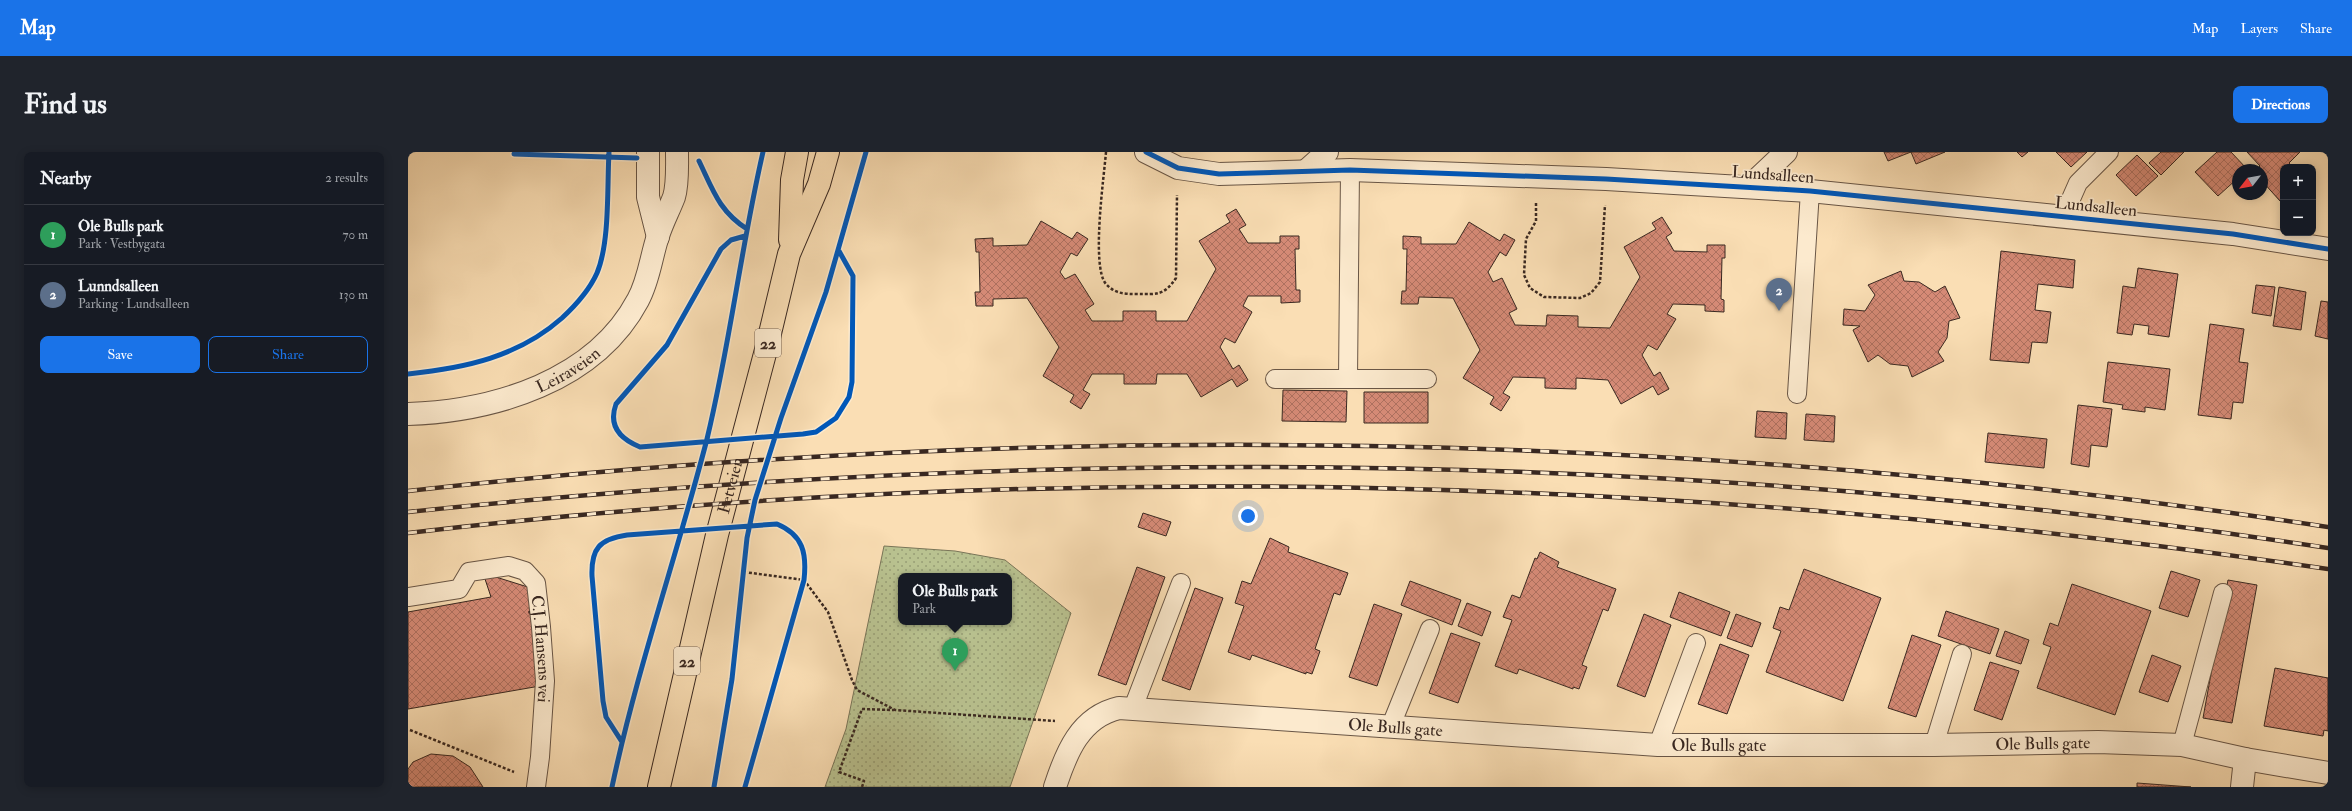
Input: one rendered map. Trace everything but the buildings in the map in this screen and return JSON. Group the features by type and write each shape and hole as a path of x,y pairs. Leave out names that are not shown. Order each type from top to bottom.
{"highway":[{"name":"Fetveien","path":"789,254 792,180 797,152"},
{"name":"Fetveien","path":"659,787 717,535 767,346 789,254 819,184 828,152"}],"street":[{"name":"Leiraveien","path":"648,152 648,197 658,237"},
{"name":"Leiraveien","path":"408,414 427,413 462,407 527,392 559,377 585,362 624,323 635,305 650,270 658,237 674,196 677,152"},
{"name":"Lundsalleen","path":"1146,152 1178,168 1219,174 1350,170 1537,178 1606,179 1750,186 2233,234 2328,249"},
{"path":"1306,171 1327,152"},
{"path":"1750,186 1786,152"},
{"name":"Ole Bulls gate","path":"1090,722 1109,710 1133,708 1390,728 1658,745 1934,745 2098,742 2182,745 2245,759 2328,773"},
{"path":"1054,787 1072,744 1090,722"},
{"path":"2242,787 2245,759"}],"lane":[{"name":"Lundsalleen","path":"2063,217 2078,183 2109,152"},
{"path":"1348,379 1350,170"},
{"path":"1797,394 1810,191"},
{"path":"1275,379 1427,379"},
{"name":"C.J. Hansens vei","path":"408,597 459,589 469,572 509,566 525,571 536,583 545,681 537,784"},
{"path":"1133,708 1181,584"},
{"path":"2182,745 2223,593"},
{"path":"1390,728 1430,629"},
{"path":"1658,745 1696,643"},
{"path":"1934,745 1962,654"}],"path":[{"path":"1106,152 1099,226 1100,273 1105,283 1113,290 1122,294 1158,294 1168,289 1176,278 1178,168"},
{"path":"1537,178 1536,221 1526,239 1524,274 1530,288 1544,297 1580,298 1591,293 1600,282 1606,179"},
{"path":"743,580 745,565"},
{"path":"744,572 803,582 828,612 852,680 857,690 895,710"},
{"path":"803,582 805,573"},
{"path":"862,787 864,781 839,772 862,709 1090,722"},
{"path":"410,730 537,784"}],"green space":[{"path":"884,546 955,551 1005,560 1071,613 1010,787 825,787 846,729"}],"railway":[{"path":"408,491 647,468 888,453 1128,446 1369,446 1610,454 1850,470 2090,495 2328,527"},
{"path":"408,512 648,490 888,476 1128,468 1369,468 1610,476 1850,492 2089,516 2328,548"},
{"path":"408,533 647,509 888,494 1128,487 1369,488 1610,497 1850,514 2090,538 2328,569"}],"cycle path":[{"path":"408,374 470,364 509,351 545,331 562,318 577,303 594,280 604,246 607,214 609,152"},
{"path":"612,787 633,699 707,439 763,152"},
{"path":"714,787 732,679 747,538 755,500 781,418 826,292 866,152"},
{"path":"1146,152 1178,168 1219,174 1350,170 1606,179 1810,191 2233,234 2328,249"},
{"path":"514,154 637,158"},
{"path":"699,161 713,191 723,207 737,222 747,229"},
{"path":"745,236 731,240 721,249 667,345 616,404 614,412 615,425 622,436 633,444 640,447 803,434 816,432 836,418 849,397 852,382 853,276 839,251"},
{"path":"622,742 606,717 603,701 592,576 593,558 599,546 610,539 627,535 777,524 786,528 798,539 804,553 804,580 745,787"}],"place":[{"name":"Lunndsalleen","path":"1779,311"},
{"name":"Ole Bulls park","path":"955,671"}]}
